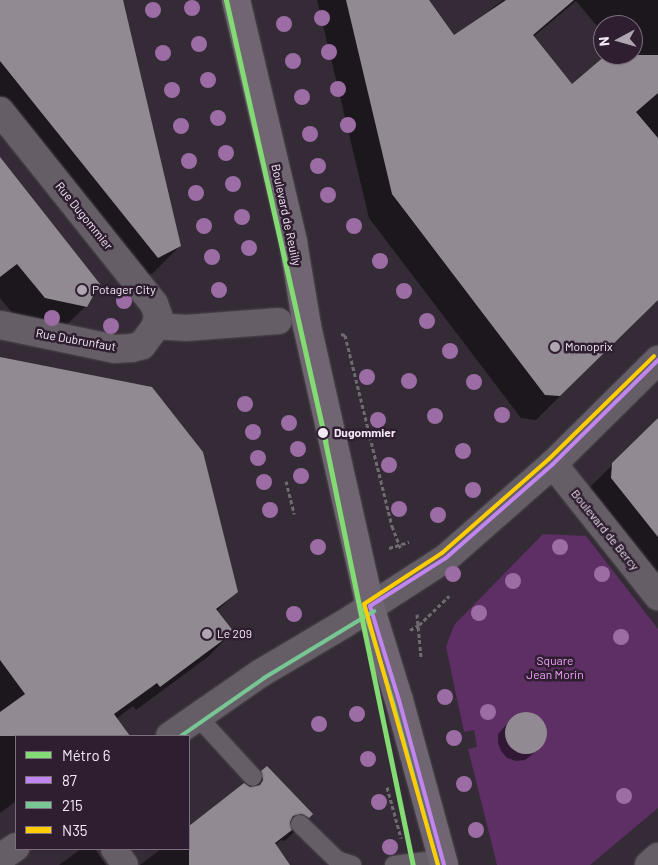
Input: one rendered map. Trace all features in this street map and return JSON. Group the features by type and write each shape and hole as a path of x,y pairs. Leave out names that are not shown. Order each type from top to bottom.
{"main road":[{"name":"Boulevard de Reuilly","path":"236,0 293,242 307,326 370,606"},
{"path":"370,606 444,862"}],"street":[{"name":"Rue Dugommier","path":"0,111 154,304 158,315 152,331"},
{"path":"152,331 279,321"},
{"name":"Rue Dubrunfaut","path":"0,325 115,348 142,345 152,331"},
{"path":"171,735 261,673 344,624 446,558 553,464 658,360"},
{"name":"Boulevard de Bercy","path":"553,464 658,596"},
{"path":"0,858 15,848"},
{"path":"115,850 126,865"},
{"path":"649,865 658,857"}],"lane":[{"path":"198,717 253,777"},
{"path":"300,824 337,860 352,865"},
{"path":"394,865 444,862"}],"path":[{"path":"345,335 398,544"},
{"path":"286,481 294,514"}],"green space":[{"name":"Square Jean Morin","path":"543,534 586,536 658,629 658,808 590,865 497,865 468,749 477,747 474,730 464,732 446,647 454,625"}],"building":[{"path":"0,0 123,0 181,246 158,258 0,61"},
{"path":"346,0 429,0 454,35 506,0 574,0 533,35 572,84 594,65 643,65 643,55 658,55 658,93 636,112 658,138 658,300 560,396 545,395 392,194"},
{"path":"0,157 100,284 87,307 45,298 17,264 0,277"},
{"path":"0,357 152,387 203,452 238,592 216,609 234,632 160,687 157,683 114,714 129,735 0,736 0,712 25,694 0,660"},
{"path":"658,418 658,537 611,478 612,463"},
{"path":"530,712 538,715 544,721 547,733 544,745 538,751 522,754 514,751 508,745 505,729 508,721 514,715"},
{"path":"267,766 313,814 309,818 302,814 293,816 290,822 292,830 275,843 290,865 189,865 190,825 244,783 250,787 260,785 263,780 261,771"}],"metro line":[{"name":"6","path":"226,0 325,441 413,865"}],"transit line":[{"name":"N35","path":"438,865 364,604 442,553 549,459 654,356"},
{"name":"87","path":"370,606 446,558 553,464 658,360"},
{"name":"87","path":"370,606 399,700 444,865"},
{"name":"215","path":"364,608 393,702 438,865"},
{"name":"215","path":"182,735 264,678 374,611"}],"place":[{"name":"Potager City","path":"82,290"},
{"name":"Monoprix","path":"555,347"},
{"name":"Dugommier","path":"323,433"},
{"name":"Le 209","path":"207,634"}]}
